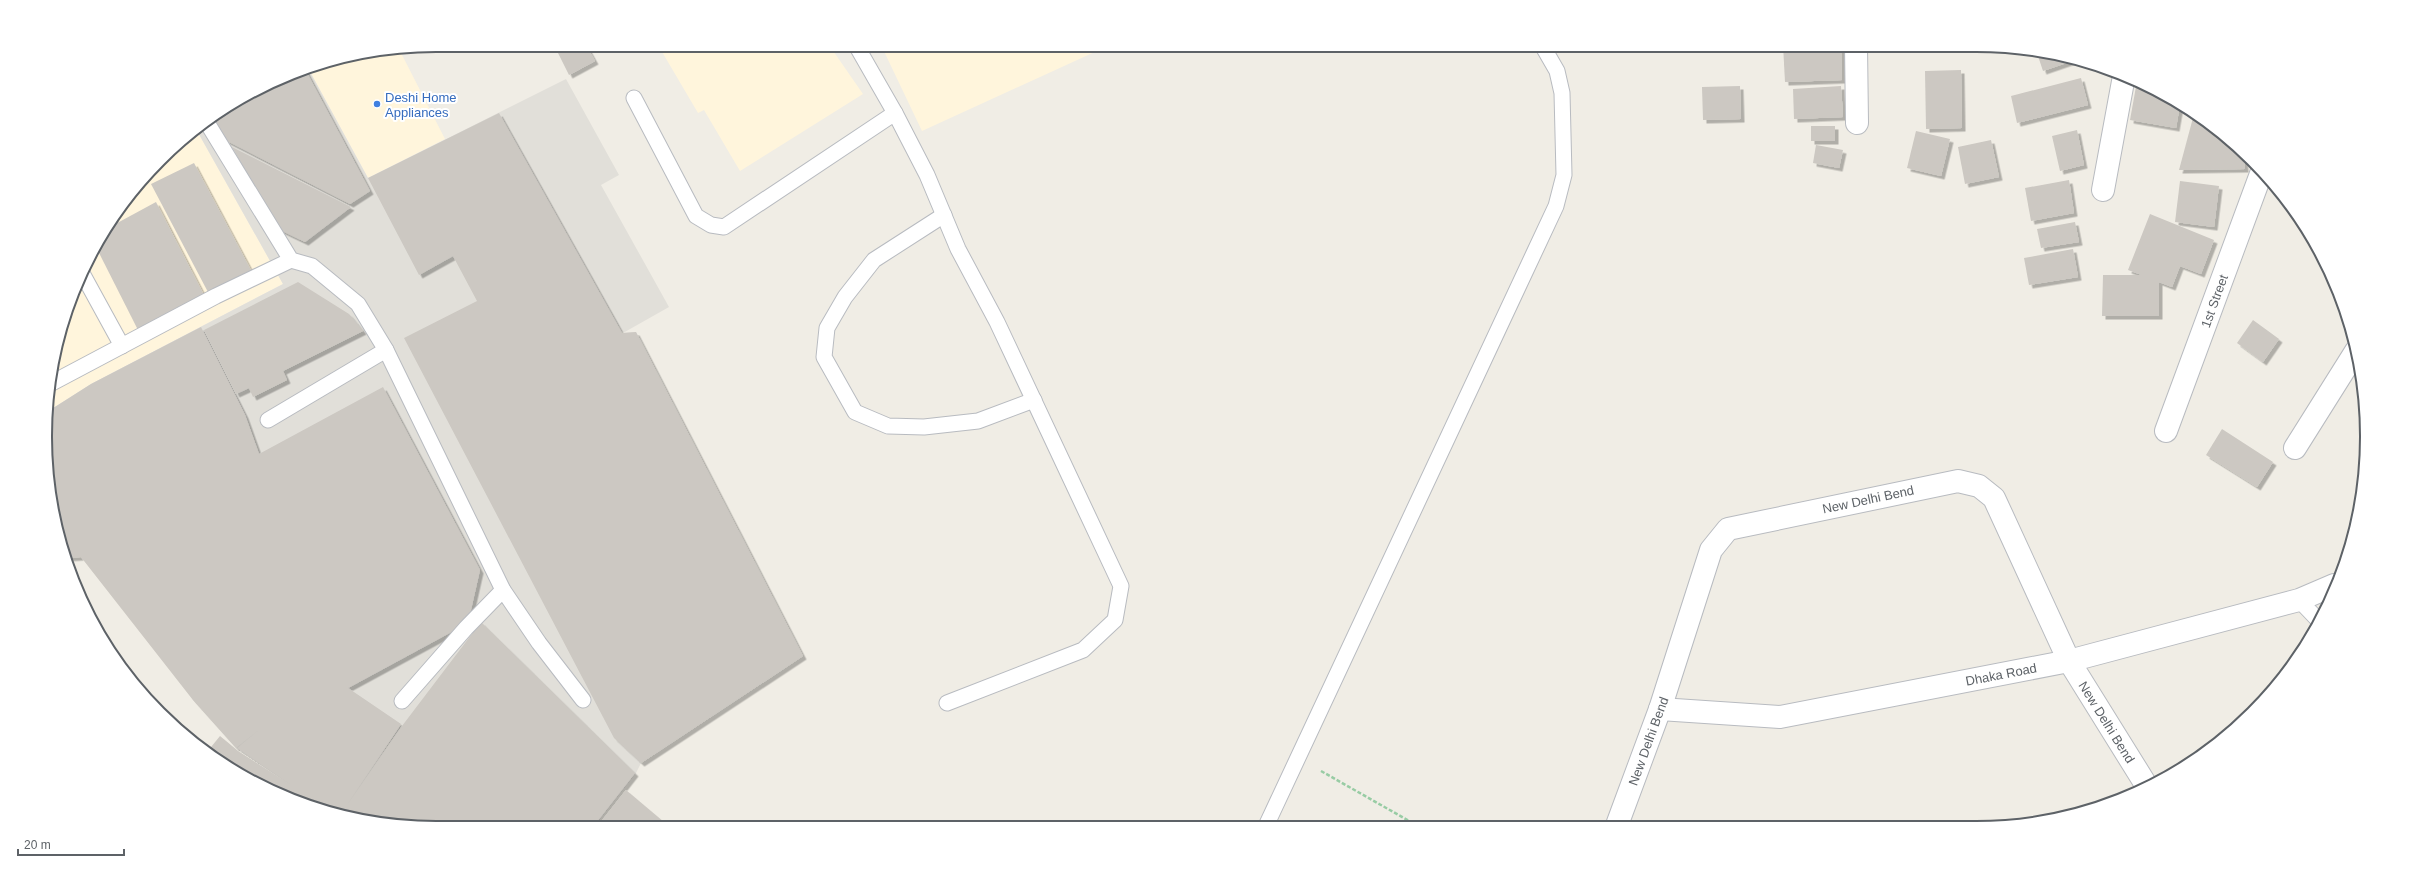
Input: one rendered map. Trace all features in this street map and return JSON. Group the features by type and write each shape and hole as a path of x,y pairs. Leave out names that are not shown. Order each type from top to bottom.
{"street":[{"path":"1856,52 1858,123"},
{"path":"2103,190 2123,81"},
{"name":"1st Street","path":"2166,431 2260,178"},
{"path":"2295,448 2352,357"},
{"name":"New Delhi Bend","path":"1618,821 1660,709 1711,550 1728,529 1958,480 1979,486 1994,498 2069,661 2144,782"},
{"name":"Dhaka Road","path":"1660,709 1780,717 2069,661 2299,600 2330,587"}],"lane":[{"path":"860,52 895,113 927,175 958,249 998,322 1121,586 1115,620 1083,650 947,703"},
{"path":"1268,821 1556,206 1564,175 1562,93 1557,71 1546,52"},
{"path":"634,98 696,216 711,225 724,227 895,113"},
{"path":"209,126 291,260 312,266 358,304 386,350 503,590 539,644 583,700"},
{"path":"944,215 874,260 845,297 827,328 824,357 856,412 888,426 924,427 978,421 1034,400"},
{"path":"56,381 291,260"},
{"path":"86,279 122,346"},
{"path":"268,420 386,350"},
{"path":"402,701 466,628 503,590"},
{"path":"2299,600 2315,617"}],"path":[{"path":"1298,758 1409,821"}],"shaded area":[{"path":"662,52 834,52 863,94 740,171 704,110 698,113"},
{"path":"884,52 1095,52 922,131"},
{"name":"Deshi Home Appliances","path":"401,54 445,139 368,178 311,73 361,59"},
{"path":"311,73 368,178 566,79 619,175 601,185 669,307 623,333 636,332 803,656 641,763 636,773 598,821 436,821 386,818 361,814 315,802 236,748 193,700 53,423 53,408 91,384 283,284 199,134 202,131 244,104 266,92"},
{"path":"199,134 283,284 91,384 53,408 59,361 72,313 81,289 104,244 131,202 147,183 183,147"}],"building":[{"path":"558,52 590,52 595,61 569,75"},
{"path":"1783,52 1841,52 1842,80 1785,82"},
{"path":"2038,57 2067,63 2043,71"},
{"path":"1961,70 1962,128 1926,129 1925,71"},
{"path":"308,74 370,191 350,204 227,141 215,123 266,92"},
{"path":"2081,78 2088,105 2017,123 2011,96"},
{"path":"1740,86 1741,119 1703,120 1702,87"},
{"path":"1841,86 1843,117 1794,119 1793,89"},
{"path":"2136,87 2179,111 2176,128 2130,120"},
{"path":"499,113 622,333 636,332 803,656 641,763 614,738 404,338 477,301 453,256 419,275 368,178"},
{"path":"2193,119 2210,131 2229,147 2245,163 2245,169 2179,170"},
{"path":"1811,126 1835,126 1835,141 1811,141"},
{"path":"2077,130 2084,165 2060,171 2052,136"},
{"path":"1916,131 1950,139 1941,176 1907,168"},
{"path":"1991,140 1999,177 1965,184 1958,147"},
{"path":"1816,145 1843,150 1839,168 1813,163"},
{"path":"232,147 351,207 305,242 278,229"},
{"path":"194,163 252,272 209,294 151,184"},
{"path":"2069,180 2074,213 2031,221 2025,188"},
{"path":"2180,181 2219,186 2214,227 2175,222"},
{"path":"156,202 205,297 139,332 99,253 117,223"},
{"path":"2150,214 2214,240 2201,274 2180,266 2172,287 2159,282 2159,316 2102,316 2103,275 2142,275 2128,270"},
{"path":"2075,222 2079,242 2041,248 2037,229"},
{"path":"2073,249 2078,277 2029,285 2024,258"},
{"path":"298,282 349,314 363,331 283,371 287,380 253,397 249,388 236,394 204,330"},
{"path":"2253,320 2279,339 2263,362 2237,343"},
{"path":"201,327 245,415 259,454 383,387 480,570 468,623 348,688 401,724 347,805 402,726 481,622 635,773 597,821 436,821 386,818 361,814 313,801 289,792 244,769 211,748 220,736 238,751 291,785 237,748 260,729 236,748 193,700 81,557 71,558 59,512 55,487 52,436 53,408 91,384"},
{"path":"2222,429 2273,462 2257,487 2206,455"},
{"path":"626,790 663,821 602,821"}],"place":[{"name":"Deshi Home Appliances","path":"377,104"}]}
